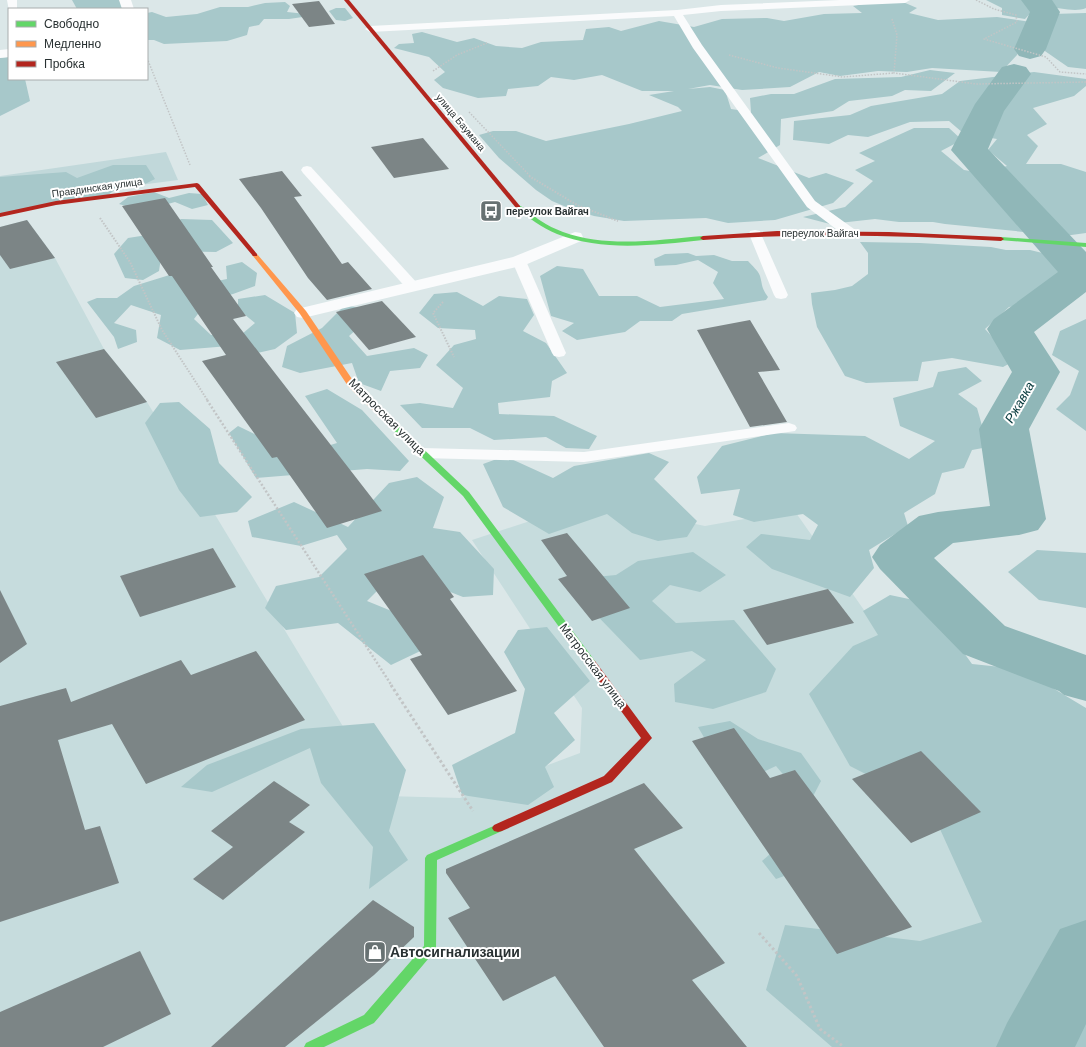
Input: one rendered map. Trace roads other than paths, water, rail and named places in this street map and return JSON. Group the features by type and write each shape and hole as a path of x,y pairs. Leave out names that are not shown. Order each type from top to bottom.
{"street":[{"name":"улица Баумана","path":"346,0 453,131 518,207 556,231 575,237"},
{"name":"Правдинская улица","path":"0,215 56,203 197,185"},
{"name":"Матросская улица","path":"197,185 303,314 351,384 466,494 647,738 608,779 432,858 430,948 369,1019 311,1047"},
{"name":"переулок Вайгач","path":"575,237 604,244 632,244 755,234 849,232 964,237 1086,245"},
{"path":"303,314 519,261 575,237"}],"lane":[{"path":"370,29 515,20 561,14 677,13 721,8 905,0"},
{"path":"677,13 697,46 811,204 849,232"},
{"path":"307,170 413,286"},
{"path":"755,234 781,295"},
{"path":"519,261 559,353"},
{"path":"422,453 584,457 789,428"}],"waterway":[{"path":"1030,49 1045,12 1036,0"},
{"name":"Ржавка","path":"1014,74 987,111 969,150 1083,274 1010,329 1036,372 1004,429 1019,519 938,528 900,557 984,640 1081,676 1086,680"},
{"name":"Ржавка","path":"1035,1047 1086,950"}],"place":[{"name":"переулок Вайгач","path":"491,211"},
{"name":"Автосигнализации","path":"375,952"}]}
